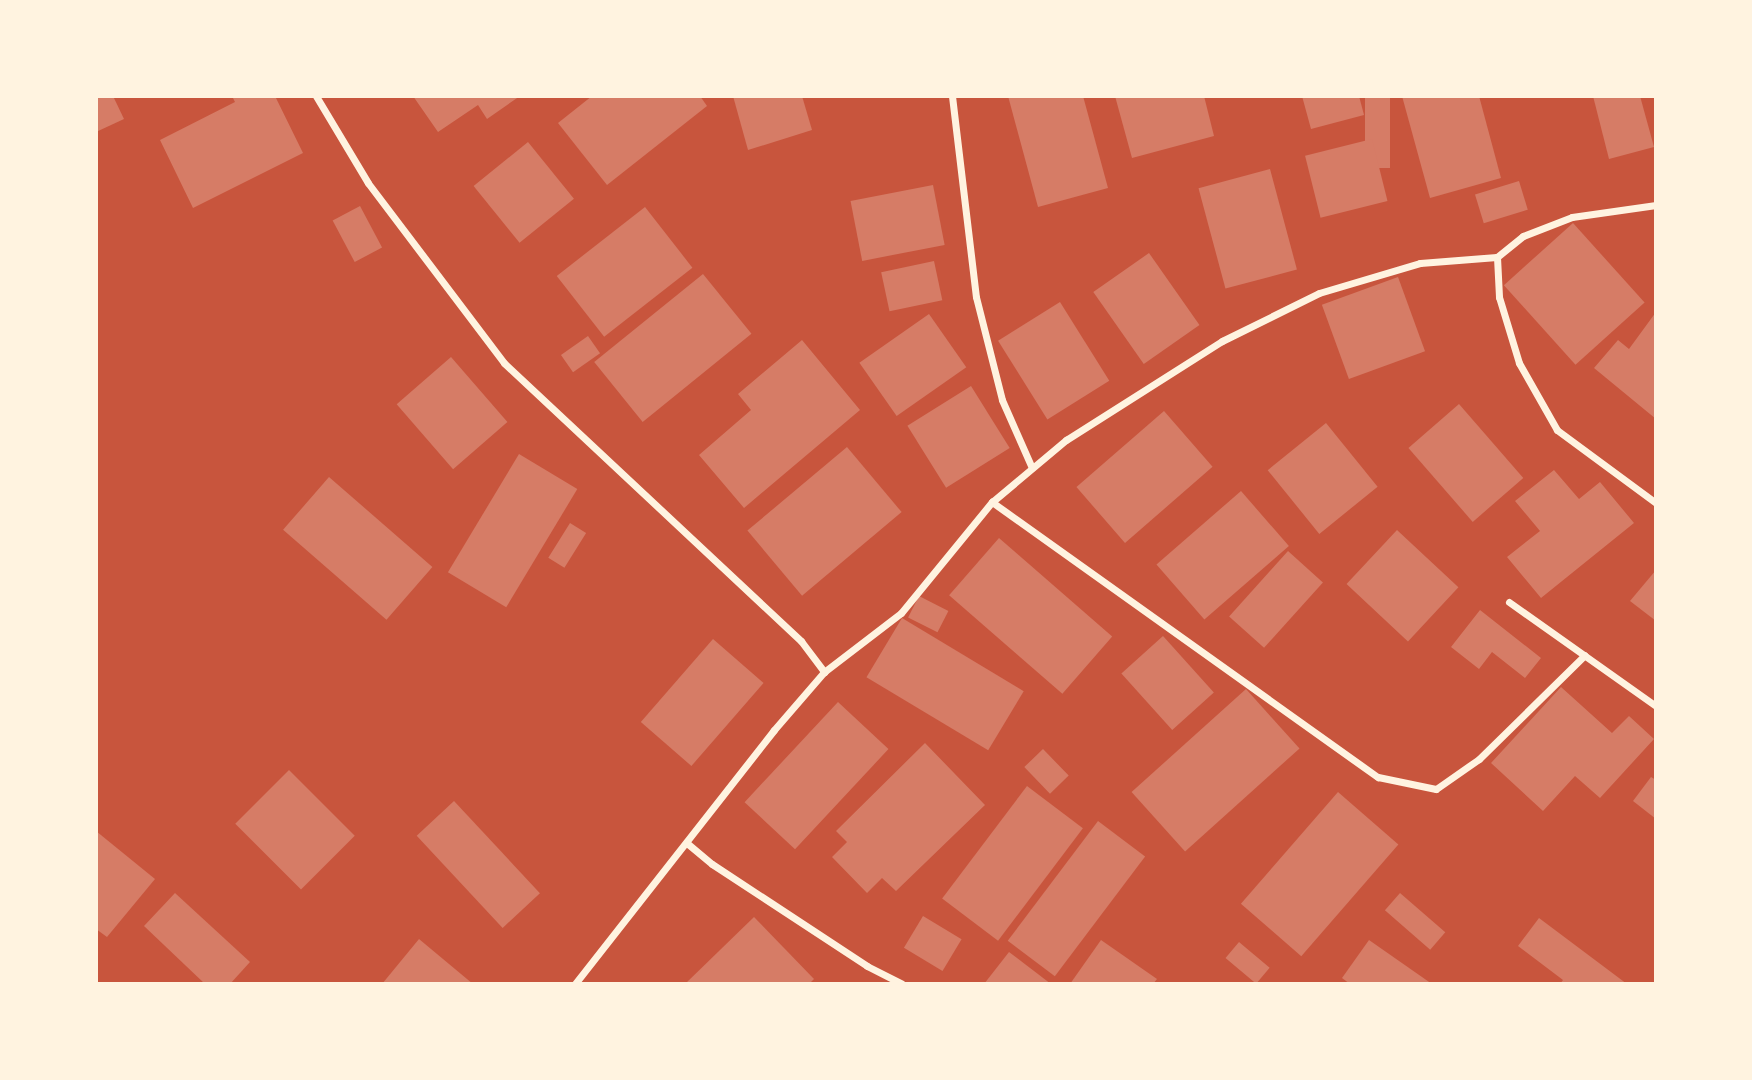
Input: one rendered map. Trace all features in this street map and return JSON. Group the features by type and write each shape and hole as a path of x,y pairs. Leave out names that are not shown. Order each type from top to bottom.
{"street":[{"path":"316,96 368,183 504,363 801,641 824,673"},
{"path":"953,96 976,297 1002,401 1032,468"},
{"path":"575,984 688,844 774,730 824,673 901,613 992,502 1066,440 1222,341 1319,293 1420,263 1497,257 1523,236 1572,217 1656,205"},
{"path":"1497,257 1499,297 1519,363 1558,430 1656,503"},
{"path":"992,502 1378,777 1436,789 1479,760 1585,655"},
{"path":"1509,602 1656,706"},
{"path":"688,844 712,864 856,959 902,984"}],"building":[{"path":"96,96 113,96 124,119 96,132"},
{"path":"232,96 275,96 303,153 193,208 160,140 235,102"},
{"path":"413,96 520,96 487,119 478,105 438,132"},
{"path":"592,96 700,96 707,106 607,185 558,123"},
{"path":"733,96 802,96 812,130 748,150"},
{"path":"1008,96 1083,96 1108,188 1038,207"},
{"path":"1115,96 1204,96 1214,136 1132,158"},
{"path":"1302,96 1359,96 1364,115 1311,129"},
{"path":"1365,96 1390,96 1390,168 1365,168"},
{"path":"1402,96 1479,96 1501,178 1430,198"},
{"path":"1593,96 1640,96 1654,147 1609,159"},
{"path":"1372,139 1387,201 1321,218 1305,156"},
{"path":"528,142 574,199 520,243 474,186"},
{"path":"1270,169 1297,269 1225,289 1199,188"},
{"path":"1519,181 1528,210 1484,223 1475,194"},
{"path":"933,185 945,245 862,261 851,201"},
{"path":"360,206 382,247 355,262 333,221"},
{"path":"645,207 692,268 604,337 557,276"},
{"path":"1573,223 1645,303 1575,365 1504,285"},
{"path":"1149,253 1199,325 1144,364 1093,292"},
{"path":"934,261 942,300 889,311 881,272"},
{"path":"703,274 751,334 643,422 594,362"},
{"path":"1398,277 1425,351 1349,379 1322,305"},
{"path":"1060,302 1109,381 1047,420 998,341"},
{"path":"1656,312 1656,419 1594,368 1618,340 1629,349"},
{"path":"929,314 966,367 897,416 859,363"},
{"path":"588,336 600,353 573,372 561,355"},
{"path":"802,340 860,410 744,508 699,455 751,410 738,394"},
{"path":"451,357 507,422 453,469 397,404"},
{"path":"971,386 1010,448 946,488 907,426"},
{"path":"1459,404 1523,478 1473,522 1408,448"},
{"path":"1164,411 1213,467 1125,543 1076,487"},
{"path":"1326,423 1378,487 1319,534 1268,470"},
{"path":"847,447 902,512 802,596 747,531"},
{"path":"519,454 577,489 506,607 448,572"},
{"path":"1554,470 1579,499 1600,482 1634,523 1541,598 1507,557 1540,531 1515,501"},
{"path":"329,477 432,567 386,620 283,530"},
{"path":"1241,491 1289,546 1204,620 1156,564"},
{"path":"570,523 586,533 564,568 548,558"},
{"path":"1397,530 1458,587 1408,641 1347,584"},
{"path":"999,538 1112,636 1062,694 949,595"},
{"path":"1288,551 1323,582 1264,648 1229,616"},
{"path":"1656,570 1656,621 1630,601"},
{"path":"919,596 948,611 938,632 908,617"},
{"path":"1480,610 1541,658 1525,678 1492,652 1479,669 1451,647"},
{"path":"902,618 1024,691 988,750 866,677"},
{"path":"1163,636 1214,692 1172,730 1121,673"},
{"path":"713,639 764,683 691,766 641,722"},
{"path":"1561,687 1612,733 1629,716 1654,739 1600,798 1575,776 1543,811 1491,763"},
{"path":"1246,689 1300,748 1185,851 1132,792"},
{"path":"838,702 888,749 795,849 745,802"},
{"path":"925,743 985,805 896,891 882,878 867,893 832,857 847,842 836,831"},
{"path":"1043,749 1069,776 1050,794 1024,767"},
{"path":"289,770 355,836 301,890 235,824"},
{"path":"1651,777 1656,780 1656,819 1633,801"},
{"path":"1027,786 1083,828 998,941 942,899"},
{"path":"1338,792 1398,844 1301,956 1241,904"},
{"path":"454,801 540,893 503,928 417,836"},
{"path":"1098,821 1145,857 1055,976 1008,941"},
{"path":"96,831 155,879 107,937 96,929"},
{"path":"175,893 250,962 230,984 205,984 144,926"},
{"path":"1400,893 1445,932 1430,950 1385,910"},
{"path":"923,916 962,939 943,971 904,948"},
{"path":"754,917 814,979 809,984 685,984"},
{"path":"1539,918 1627,984 1560,984 1563,980 1518,946"},
{"path":"419,939 473,984 382,984"},
{"path":"1101,940 1157,979 1153,984 1070,984"},
{"path":"1369,940 1432,984 1350,984 1342,978"},
{"path":"1239,942 1270,968 1256,984 1226,958"},
{"path":"1009,952 1051,984 984,984"}]}
